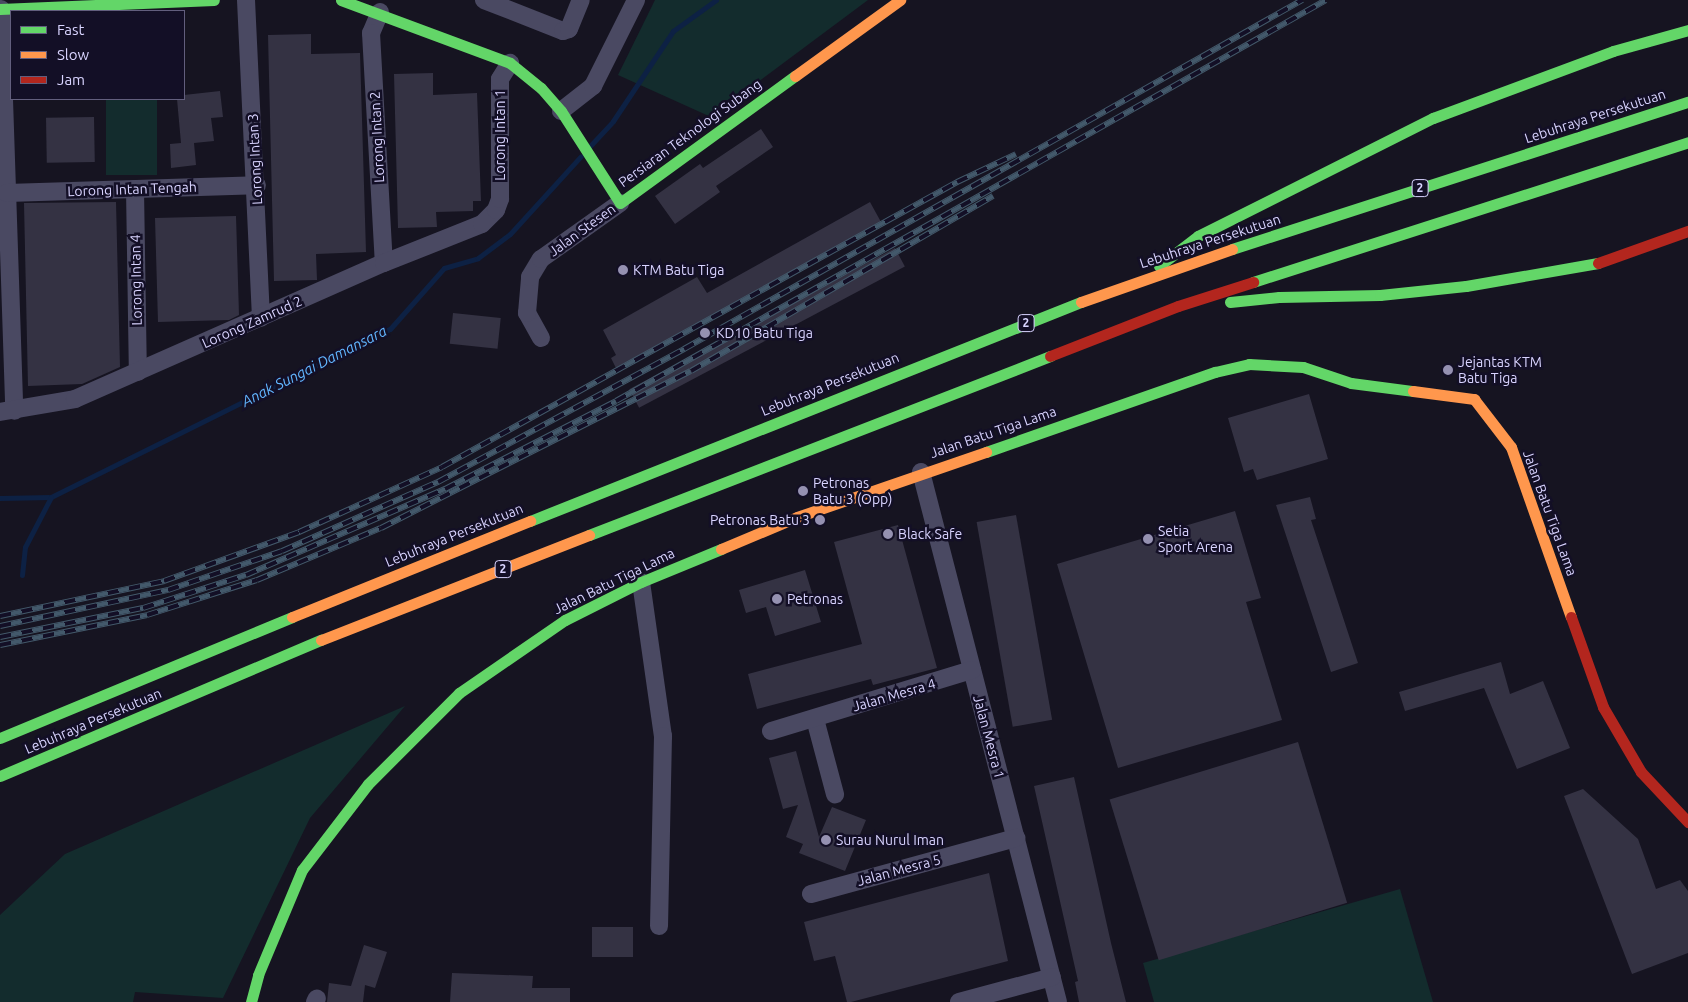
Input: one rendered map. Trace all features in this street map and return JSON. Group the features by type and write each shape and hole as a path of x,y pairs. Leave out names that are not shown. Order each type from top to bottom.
{"main road":[{"path":"0,9 102,2 214,0"},
{"name":"Persiaran Teknologi Subang","path":"341,0 380,12 510,63 541,88 561,111 620,203 900,0"},
{"path":"1671,34 1688,20"},
{"path":"1152,275 1162,261 1198,236 1434,118 1613,51 1688,30"},
{"name":"Lebuhraya Persekutuan","path":"0,738 678,461 1152,275 1688,102"},
{"name":"Lebuhraya Persekutuan","path":"0,776 348,629 1178,306 1688,142"},
{"path":"1596,264 1688,231"},
{"path":"1178,306 1279,297 1380,295 1596,264 1679,248"},
{"name":"Jalan Batu Tiga Lama","path":"251,1002 258,975 302,870 368,784 466,687 565,620 641,582 789,521 921,472 1215,372 1249,364 1304,367 1351,383 1474,399 1510,447 1603,707 1641,772 1688,822"}],"street":[{"name":"Lorong Intan 3","path":"246,0 257,185 261,318"},
{"path":"484,0 563,31 568,29 581,0"},
{"path":"561,111 593,86 636,0"},
{"path":"0,9 3,174 7,193 7,412"},
{"name":"Lorong Intan 2","path":"380,12 372,33 384,262"},
{"name":"Lorong Intan 1","path":"496,210 500,199 500,79 510,63"},
{"name":"Lorong Intan Tengah","path":"7,193 257,185"},
{"name":"Lorong Intan 4","path":"135,189 138,372"},
{"name":"Jalan Stesen","path":"541,338 527,313 530,277 541,259 620,203"},
{"name":"Lorong Zamrud 2","path":"7,412 75,399 384,262 482,224 496,210"},
{"name":"Jalan Mesra 1","path":"921,472 1058,1002"},
{"path":"641,582 663,736 659,926"},
{"name":"Jalan Mesra 4","path":"771,732 972,670"},
{"path":"815,719 835,794"},
{"name":"Jalan Mesra 5","path":"811,894 1016,838"},
{"path":"959,1002 1052,977"}],"green space":[{"path":"655,0 868,0 711,117 618,75"},
{"path":"106,100 157,100 157,175 106,175"},
{"path":"405,706 310,818 223,998 135,992 133,1002 0,1002 0,915 65,854"},
{"path":"1400,889 1433,1002 1154,1002 1143,963"}],"building":[{"path":"311,34 311,54 360,53 366,252 316,254 317,280 274,281 268,35"},
{"path":"433,73 433,95 477,93 481,201 473,201 473,211 436,212 437,227 398,228 394,74"},
{"path":"220,91 223,117 211,118 214,141 194,143 196,165 171,168 170,144 181,143 177,100 185,100 185,95"},
{"path":"94,117 95,162 47,163 46,118"},
{"path":"761,129 773,147 716,186 720,192 675,224 655,196 700,164 703,168"},
{"path":"116,202 120,367 82,384 28,386 24,203"},
{"path":"870,202 881,222 617,370 611,358 616,355 603,330 697,277 707,293"},
{"path":"236,216 239,315 229,320 158,322 155,218"},
{"path":"895,248 905,267 639,408 629,389"},
{"path":"453,313 501,318 497,349 450,344"},
{"path":"1309,394 1328,459 1257,480 1253,469 1244,472 1228,418"},
{"path":"1310,497 1316,519 1311,520 1358,663 1331,672 1276,505"},
{"path":"1235,511 1261,598 1246,602 1282,720 1118,768 1057,564"},
{"path":"1016,515 1052,720 1013,727 977,522"},
{"path":"898,525 937,668 873,685 871,679 757,709 748,674 862,644 834,542"},
{"path":"805,570 821,622 775,636 766,607 746,613 739,590"},
{"path":"1501,662 1510,694 1543,681 1570,748 1517,769 1484,688 1405,711 1399,692"},
{"path":"1298,742 1347,903 1159,960 1110,800"},
{"path":"796,751 819,837 832,807 866,820 845,871 799,853 803,844 786,837 798,805 783,809 769,758"},
{"path":"1074,777 1126,1002 1079,1002 1075,982 1078,981 1034,786"},
{"path":"1583,789 1638,839 1656,889 1680,880 1688,891 1688,953 1632,974 1564,796"},
{"path":"989,873 1008,961 847,1002 835,956 814,961 804,922"},
{"path":"592,927 633,927 633,957 592,957"},
{"path":"364,945 387,952 375,988 365,985 363,1002 327,1002 329,983 351,986"},
{"path":"452,973 533,976 532,988 570,988 570,1002 450,1002"}],"waterway":[{"name":"Anak Sungai Damansara","path":"590,146 613,121 673,31 716,0"},
{"name":"Anak Sungai Damansara","path":"0,498 51,497 390,329 444,268 478,258 510,234 581,156"},
{"path":"22,575 25,547 51,497"}],"railway":[{"path":"0,626 168,590 282,551 438,482 684,349 1302,0"},
{"path":"0,637 143,608 246,575 445,489 616,401 1326,0"},
{"path":"0,616 164,581 299,532 442,467 957,182 1016,154"},
{"path":"0,645 147,615 257,580 381,528 691,371 993,196"}],"traffic: fast":[{"path":"0,9 214,0"},
{"path":"341,0 510,63 541,88 561,111 620,203 795,76"},
{"path":"1159,266 1198,236 1433,118 1613,51 1688,30"},
{"path":"1232,249 1688,102"},
{"path":"1253,282 1688,142"},
{"path":"1230,302 1279,297 1380,295 1466,286 1598,263"},
{"path":"530,521 1081,302"},
{"path":"589,535 1050,356"},
{"path":"986,452 1215,372 1249,364 1303,367 1351,383 1413,391"},
{"path":"251,1002 258,975 302,870 368,784 459,693 565,620 641,582 721,549"},
{"path":"0,738 292,617"},
{"path":"0,776 321,640"}],"traffic: slow":[{"path":"795,76 900,0"},
{"path":"1081,302 1232,249"},
{"path":"1413,391 1474,399 1511,447 1571,617"},
{"path":"721,549 797,517 986,452"},
{"path":"292,617 530,521"},
{"path":"321,640 589,535"}],"traffic: jam":[{"path":"1598,263 1688,231"},
{"path":"1050,356 1178,306 1253,282"},
{"path":"1571,617 1603,707 1641,772 1688,822"}],"place":[{"name":"KTM Batu Tiga","path":"623,270"},
{"name":"KD10 Batu Tiga","path":"705,333"},
{"name":"Jejantas KTM Batu Tiga","path":"1448,370"},
{"name":"Petronas Batu 3 (Opp)","path":"803,491"},
{"name":"Petronas Batu 3","path":"820,520"},
{"name":"Black Safe","path":"888,534"},
{"name":"Setia Sport Arena","path":"1148,539"},
{"name":"Petronas","path":"777,599"},
{"name":"Surau Nurul Iman","path":"826,840"}]}
